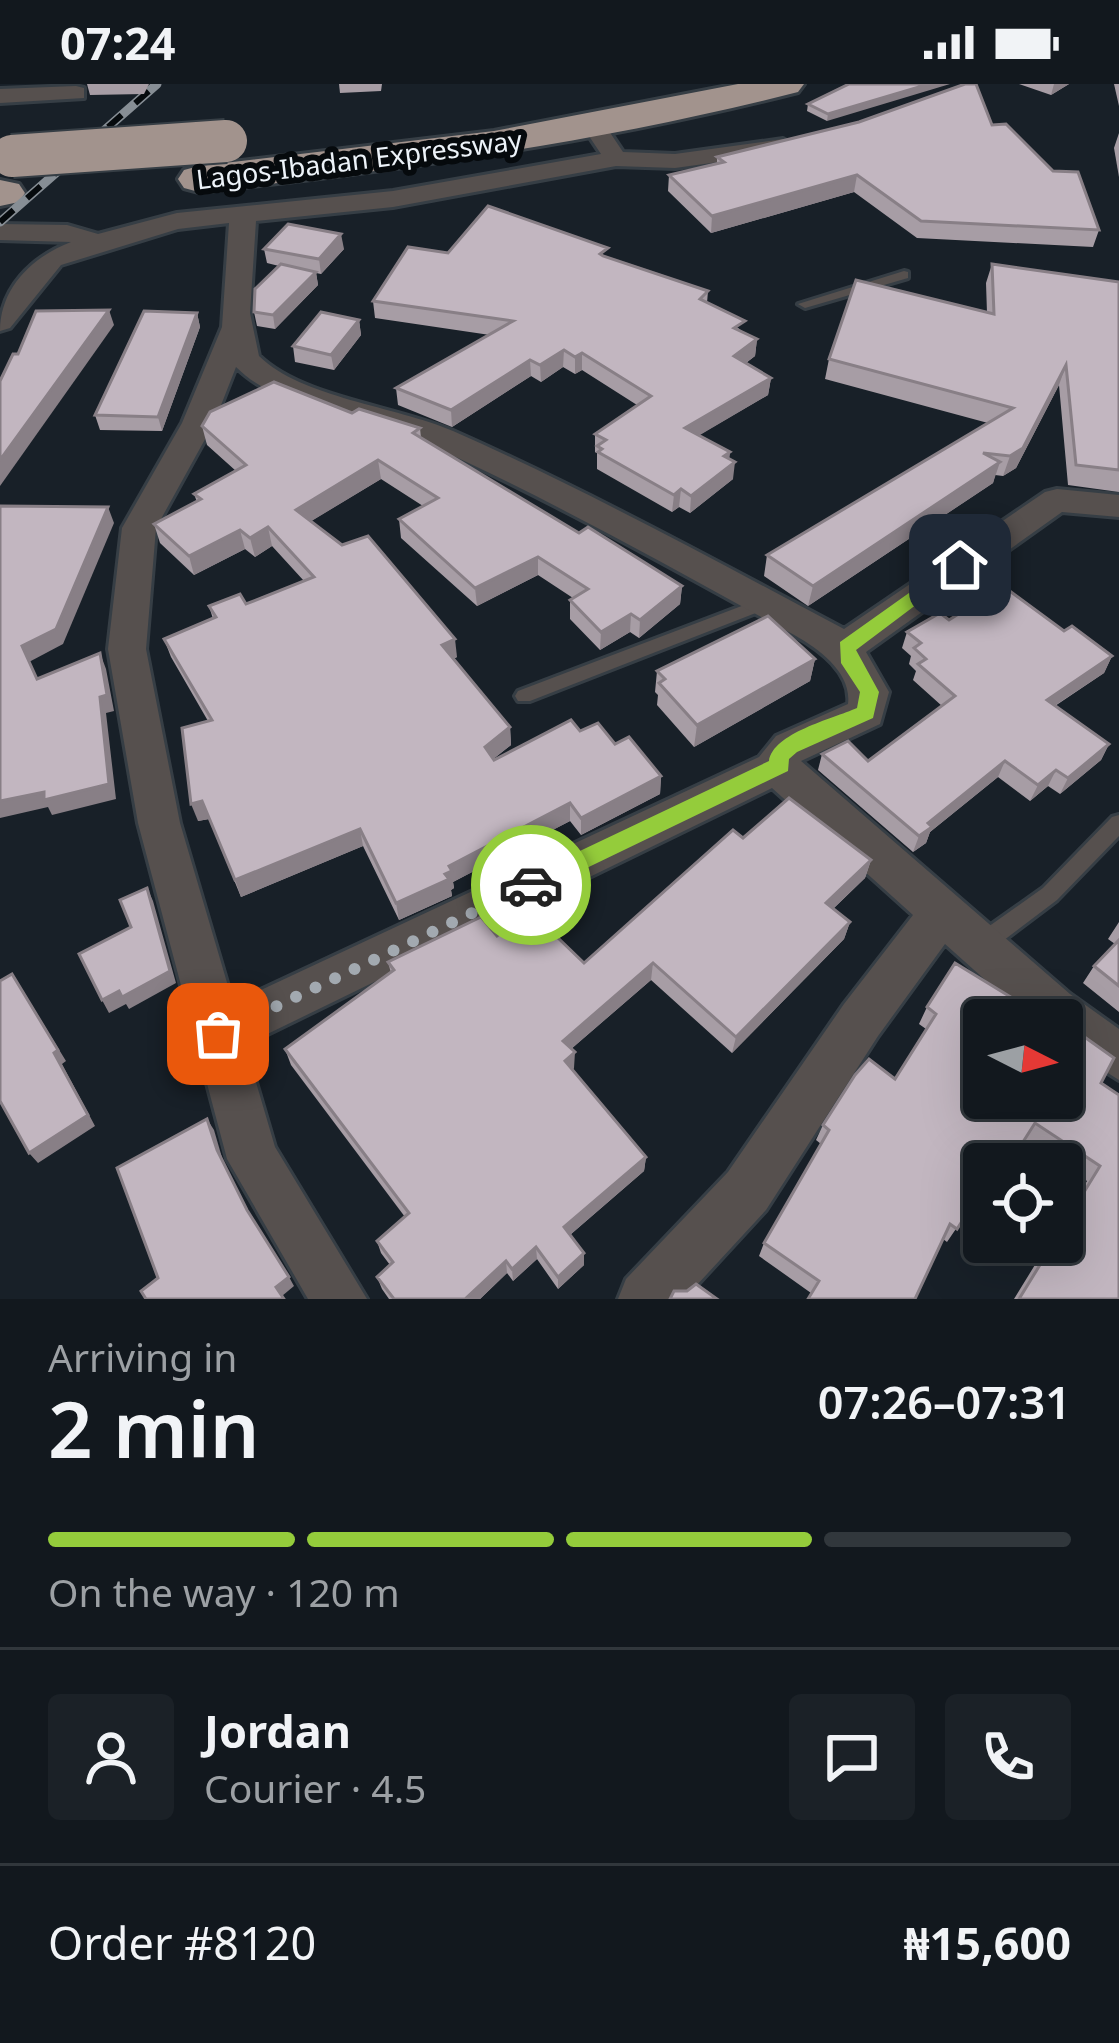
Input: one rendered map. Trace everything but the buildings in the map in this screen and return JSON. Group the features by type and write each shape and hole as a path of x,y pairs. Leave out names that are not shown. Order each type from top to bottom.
{"highway":[{"name":"Lagos-Ibadan Expressway","path":"3,186 226,141 525,105 626,84"},
{"name":"Lagos-Ibadan Expressway","path":"3,186 199,178 606,143 785,84"}],"street":[{"path":"0,96 76,93"},
{"path":"0,322 50,259 177,221 492,185 606,143 675,160 804,141"},
{"path":"3,186 67,232 97,242"},
{"path":"243,216 237,327 242,356 271,380 385,416 514,473 846,647 850,663 869,692 866,713 778,756 786,776 1053,1010 1119,1057"},
{"path":"237,327 199,423 139,528 127,649 159,824 253,1159 339,1299"},
{"path":"846,647 1036,511 1058,500 1119,506"},
{"path":"218,1034 781,765"},
{"path":"646,1299 747,1191 861,1020 943,911"}],"lane":[{"path":"805,304 904,274"},
{"path":"524,696 765,603"},
{"path":"980,946 1050,894 1119,823"}],"railway":[{"path":"0,222 157,84"}],"way so far":[{"path":"218,1034 531,885"}],"route":[{"path":"531,885 781,765 778,756 790,747 866,713 869,692 850,663 846,647 960,565"}]}
